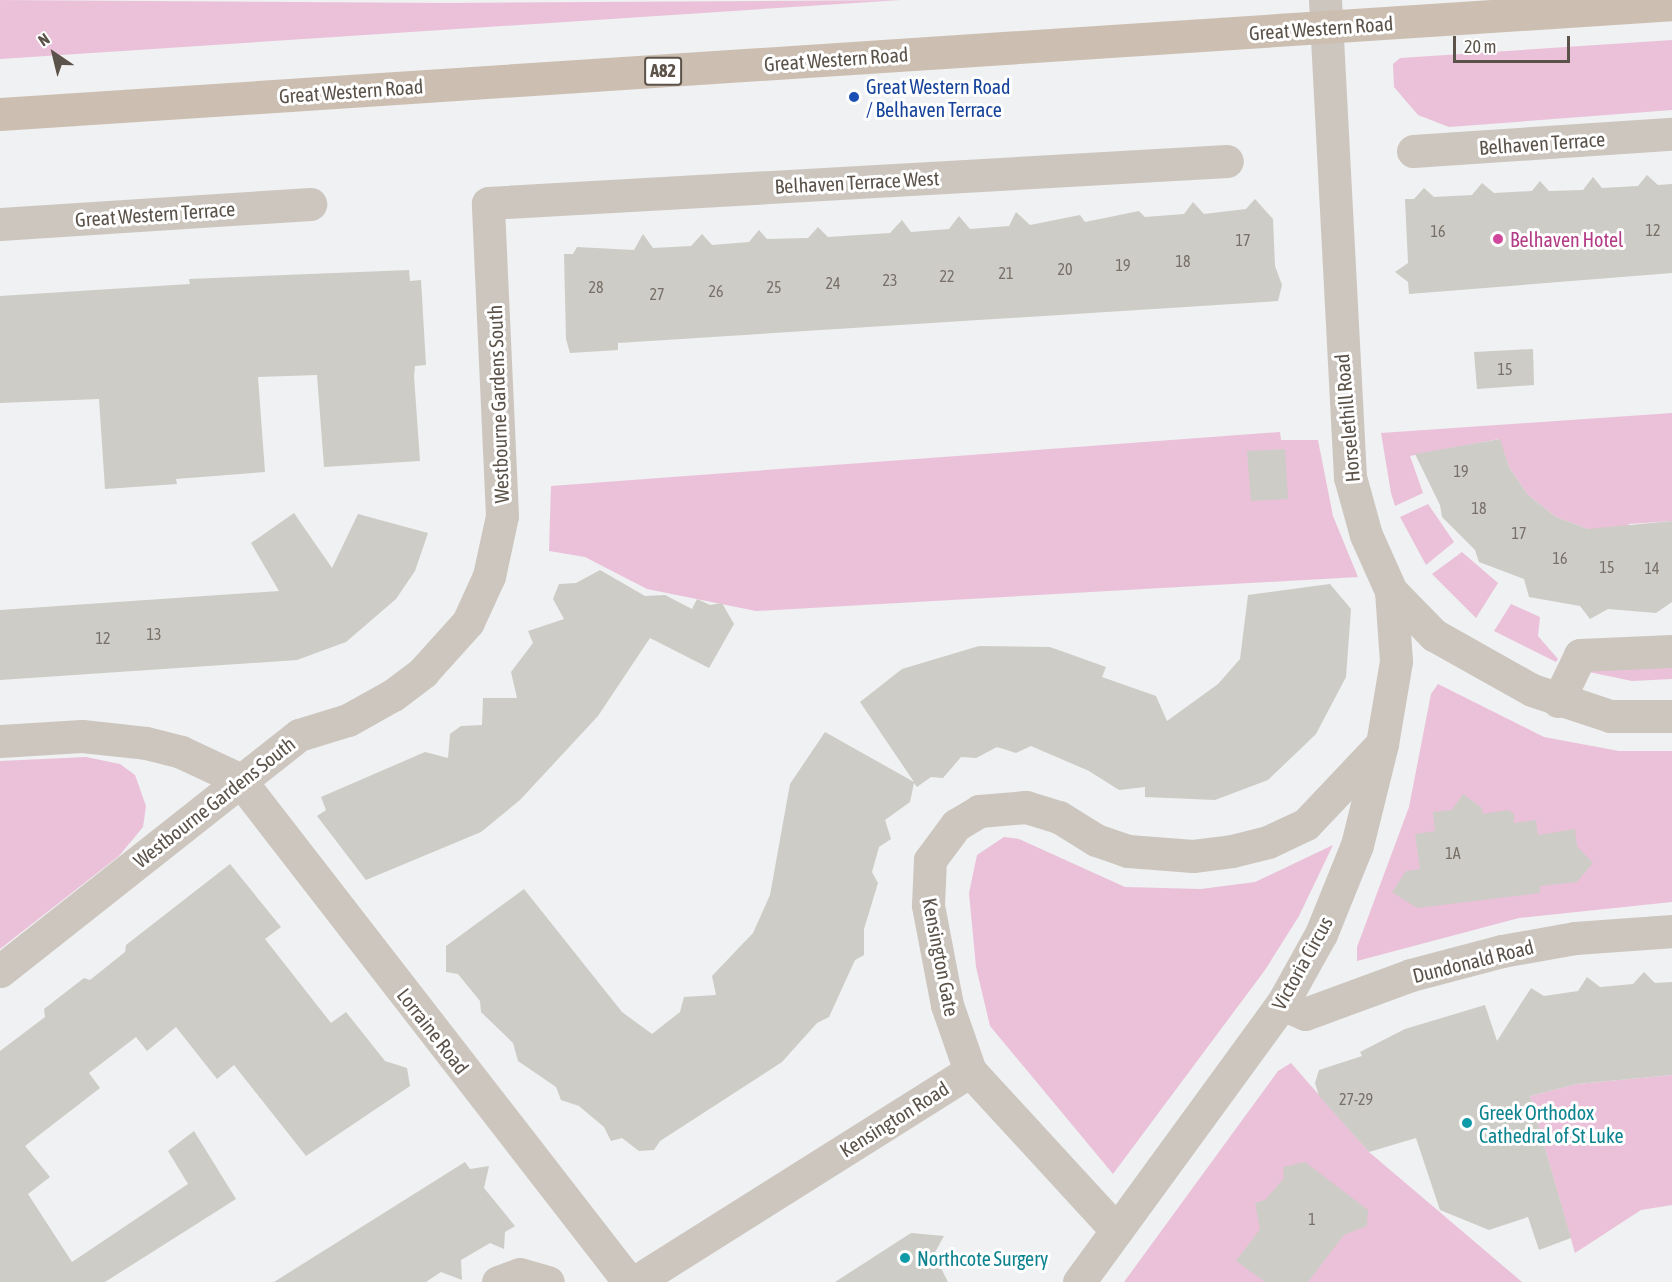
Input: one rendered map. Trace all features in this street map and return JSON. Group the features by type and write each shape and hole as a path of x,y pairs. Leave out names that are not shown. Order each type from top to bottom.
{"main road":[{"name":"Great Western Road","path":"0,114 1325,14 1672,4"}],"street":[{"name":"Horselethill Road","path":"1325,14 1350,477 1366,535 1391,591 1434,635 1488,668 1558,701 1610,717 1672,716"},
{"name":"Belhaven Terrace","path":"1413,151 1672,134"},
{"name":"Belhaven Terrace West","path":"488,202 1227,161"},
{"name":"Westbourne Gardens South","path":"0,971 239,779 299,735 348,720 423,672 458,638 489,576 502,516 503,473 488,202"},
{"name":"Great Western Terrace","path":"0,224 310,204"},
{"name":"Victoria Circus","path":"1079,1282 1282,1004 1321,934 1357,845 1382,744 1396,661 1391,591"},
{"path":"1558,701 1580,654 1672,651"},
{"path":"0,741 82,736 146,743 180,752 239,779"},
{"name":"Kensington Gate","path":"970,1071 947,1005 928,905 930,860 940,841 956,825 980,811 1026,807 1059,817 1096,840 1128,851 1192,856 1232,850 1268,842 1306,824 1382,744"},
{"name":"Lorraine Road","path":"239,779 629,1282"},
{"name":"Dundonald Road","path":"1282,1004 1305,1014 1411,975 1502,951 1575,938 1672,931"},
{"name":"Kensington Road","path":"635,1282 970,1071 1116,1230"},
{"path":"498,1282 520,1274 548,1282"}],"shaded area":[{"path":"0,0 450,3 901,0 0,59"},
{"path":"1672,40 1672,110 1449,127 1418,115 1394,87 1393,64 1400,58"},
{"path":"1672,413 1672,521 1629,524 1629,529 1588,529 1556,517 1528,495 1509,467 1499,439 1410,456 1423,493 1395,506 1381,433"},
{"path":"1280,432 1281,440 1318,440 1333,516 1358,577 756,611 647,589 585,557 549,551 551,486"},
{"path":"1428,504 1454,542 1426,565 1400,517"},
{"path":"1462,552 1498,583 1476,618 1432,574"},
{"path":"1511,604 1540,617 1538,636 1558,659 1556,662 1494,631"},
{"path":"1672,665 1672,679 1632,681 1584,671"},
{"path":"1438,684 1544,737 1619,751 1672,751 1672,902 1519,918 1357,961 1357,947 1409,807 1431,694"},
{"path":"86,757 120,764 135,775 146,806 143,827 119,856 0,949 0,761"},
{"path":"1004,837 1019,839 1125,887 1201,889 1255,882 1333,845 1299,916 1265,970 1113,1174 990,1026 976,967 969,893 977,855"},
{"path":"1291,1063 1369,1152 1522,1282 1124,1282 1278,1071"},
{"path":"1672,1075 1672,1205 1641,1210 1575,1253 1530,1096 1577,1084"}],"building":[{"path":"1647,175 1658,185 1672,184 1672,273 1409,294 1408,282 1395,272 1408,263 1405,199 1414,199 1424,188 1434,197 1472,195 1482,183 1494,193 1532,191 1540,181 1549,191 1583,190 1593,177 1602,188 1638,186"},
{"path":"1255,199 1273,219 1275,266 1282,285 1278,301 618,343 618,350 570,353 566,339 564,254 573,254 577,247 634,250 643,234 653,248 691,246 702,234 712,245 749,242 759,230 767,239 808,238 818,227 828,237 890,233 902,220 911,232 949,229 959,216 970,229 1009,226 1016,212 1030,225 1080,215 1085,222 1139,211 1145,217 1184,214 1193,202 1204,214 1246,209"},
{"path":"409,270 410,281 421,280 426,365 415,366 414,376 420,461 324,467 317,375 258,377 265,472 176,479 177,484 105,489 99,399 0,403 0,296 190,284 189,279"},
{"path":"1533,349 1534,385 1477,389 1474,352"},
{"path":"1500,439 1509,467 1528,495 1556,517 1588,529 1672,521 1672,602 1656,613 1608,609 1590,619 1580,606 1529,597 1524,579 1479,562 1475,550 1442,517 1440,505 1415,454"},
{"path":"1285,449 1288,499 1251,501 1247,451"},
{"path":"294,513 332,568 358,514 428,533 415,571 396,599 346,642 297,660 0,680 0,610 279,591 251,543"},
{"path":"600,570 645,596 665,595 692,609 697,599 710,605 722,603 734,624 709,668 650,638 598,716 520,800 481,832 366,880 317,816 326,810 321,797 425,752 448,758 450,734 461,726 482,725 483,698 517,698 511,672 533,643 528,631 564,619 553,599 559,584 576,583"},
{"path":"1330,584 1351,609 1346,677 1316,734 1268,780 1215,800 1145,797 1145,787 1119,790 1089,771 1031,746 1016,753 997,747 976,758 961,757 943,778 931,777 917,787 914,783 910,802 885,820 891,839 879,847 872,872 878,883 864,929 864,955 855,960 829,1017 817,1023 782,1062 660,1141 654,1150 639,1151 622,1138 611,1141 604,1127 579,1106 561,1100 556,1087 518,1061 513,1043 481,1012 480,1001 458,974 446,972 446,946 524,889 622,1012 652,1034 680,1012 684,997 716,995 712,976 753,933 770,895 790,784 825,732 914,782 860,702 902,669 979,646 1050,647 1106,667 1102,677 1156,696 1167,721 1218,684 1240,659 1248,595"},
{"path":"1463,794 1481,807 1483,814 1508,810 1514,814 1514,823 1536,820 1538,835 1575,829 1577,846 1593,863 1577,882 1540,886 1540,893 1417,908 1392,892 1406,871 1420,869 1415,834 1435,831 1433,812 1452,810"},
{"path":"230,864 281,927 265,939 331,1023 346,1012 385,1061 407,1068 410,1086 306,1156 234,1065 217,1079 176,1027 147,1051 136,1037 89,1073 100,1088 25,1146 50,1177 28,1194 72,1262 188,1184 168,1151 194,1131 236,1199 105,1282 0,1282 0,1051 45,1017 44,1009 84,978 90,980 125,952 126,945"},
{"path":"1644,972 1655,983 1672,982 1672,1075 1577,1084 1530,1096 1571,1238 1539,1250 1528,1217 1489,1230 1440,1210 1416,1138 1369,1152 1319,1096 1315,1083 1319,1070 1362,1056 1360,1052 1405,1029 1485,1005 1497,1041 1531,988 1544,996 1578,991 1587,977 1600,987 1633,984"},
{"path":"465,1162 470,1169 489,1166 484,1188 515,1226 505,1232 504,1249 490,1243 461,1260 462,1280 441,1272 426,1282 274,1282"},
{"path":"1305,1162 1368,1210 1367,1226 1344,1235 1308,1282 1265,1282 1236,1261 1260,1229 1255,1203 1265,1200 1284,1178 1283,1167"},
{"name":"Northcote Surgery","path":"911,1233 944,1236 934,1254 948,1282 835,1282"}],"place":[{"name":"Great Western Road / Belhaven Terrace","path":"854,97"},
{"name":"Belhaven Hotel","path":"1498,239"},
{"name":"Greek Orthodox Cathedral of St Luke","path":"1467,1123"},
{"name":"Northcote Surgery","path":"905,1258"}]}
